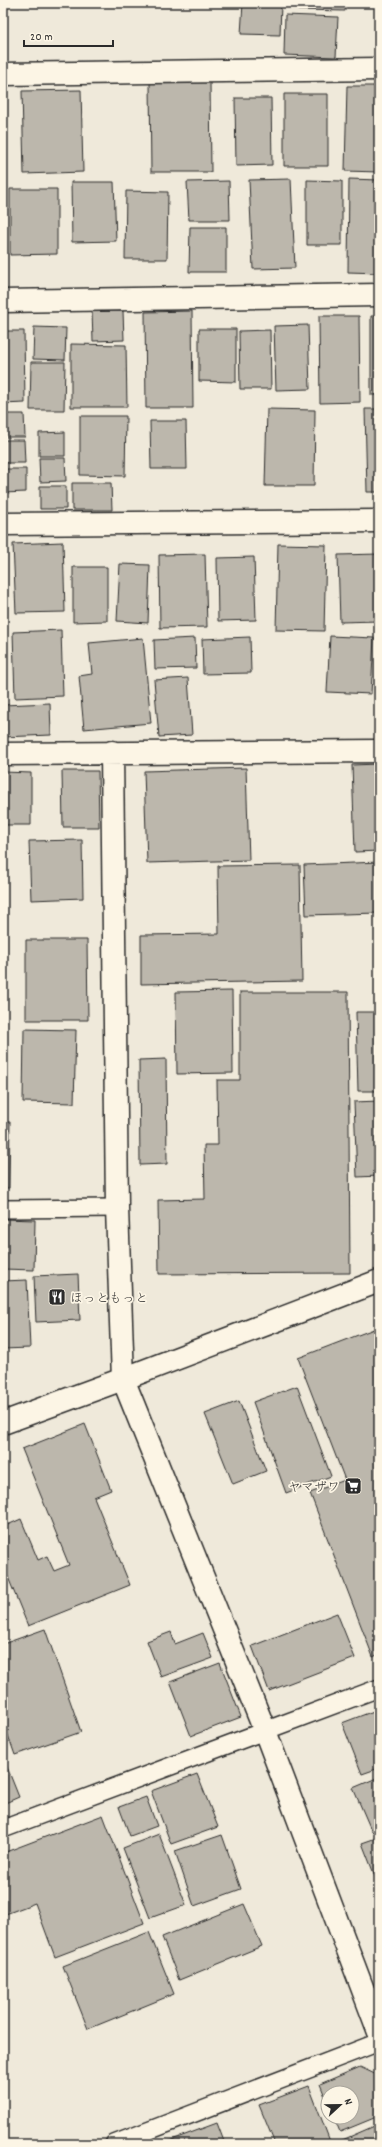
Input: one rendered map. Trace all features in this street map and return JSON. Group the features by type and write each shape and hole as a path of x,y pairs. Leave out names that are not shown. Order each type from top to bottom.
{"street":[{"path":"3,74 379,69"},
{"path":"3,301 379,296"},
{"path":"3,524 379,521"},
{"path":"3,754 379,751"},
{"path":"112,752 117,1208 123,1380 265,1731 379,2032"},
{"path":"3,1423 123,1380 379,1281"}],"lane":[{"path":"3,1208 117,1208"},
{"path":"3,1829 379,1688"},
{"path":"114,2144 379,2042"}],"building":[{"path":"243,3 281,3 280,35 241,34"},
{"path":"298,3 346,3 345,11 298,10"},
{"path":"285,15 338,17 336,57 284,55"},
{"path":"210,82 211,172 151,172 150,83"},
{"path":"347,86 379,86 379,172 345,171"},
{"path":"81,90 83,172 24,174 22,91"},
{"path":"284,94 328,94 328,166 284,166"},
{"path":"235,98 271,98 272,165 236,166"},
{"path":"291,179 295,268 253,269 249,180"},
{"path":"349,179 379,180 379,273 348,272"},
{"path":"307,180 342,181 342,245 307,245"},
{"path":"229,181 230,220 189,220 187,182"},
{"path":"71,182 114,182 116,241 72,242"},
{"path":"10,189 57,189 57,254 10,255"},
{"path":"126,191 168,192 167,259 125,259"},
{"path":"190,227 226,227 226,272 189,272"},
{"path":"92,311 123,311 124,340 93,341"},
{"path":"192,311 193,408 146,408 145,312"},
{"path":"319,316 359,316 360,402 320,403"},
{"path":"371,316 379,316 379,395 371,395"},
{"path":"308,325 310,389 276,390 274,326"},
{"path":"34,327 66,328 65,360 33,359"},
{"path":"199,329 236,329 236,382 199,381"},
{"path":"270,330 271,389 240,389 239,331"},
{"path":"3,331 24,331 25,403 3,404"},
{"path":"71,344 126,345 127,407 71,407"},
{"path":"31,362 65,362 64,410 30,410"},
{"path":"267,409 315,410 314,486 265,486"},
{"path":"365,409 379,409 379,492 367,492"},
{"path":"3,414 24,414 25,437 3,437"},
{"path":"80,416 126,416 125,476 80,475"},
{"path":"150,421 186,421 187,469 151,469"},
{"path":"65,432 65,456 39,456 39,433"},
{"path":"3,440 24,440 25,463 3,463"},
{"path":"39,458 65,458 66,481 40,482"},
{"path":"3,469 26,469 26,492 3,493"},
{"path":"72,483 111,483 112,510 72,510"},
{"path":"40,486 66,486 66,509 40,509"},
{"path":"63,542 65,612 16,613 13,544"},
{"path":"278,544 326,545 324,631 276,630"},
{"path":"205,554 207,627 160,628 159,555"},
{"path":"379,554 379,621 340,622 338,555"},
{"path":"254,557 256,620 218,621 217,558"},
{"path":"120,564 150,565 148,623 117,621"},
{"path":"73,567 107,567 107,621 73,622"},
{"path":"61,630 63,696 15,698 13,632"},
{"path":"330,636 374,638 371,694 327,692"},
{"path":"250,637 251,673 203,674 202,639"},
{"path":"143,638 151,723 84,729 79,676 92,674 89,643"},
{"path":"195,638 196,668 155,669 154,640"},
{"path":"188,678 192,735 159,737 154,680"},
{"path":"50,703 51,735 3,737 3,705"},
{"path":"379,764 379,851 355,852 352,765"},
{"path":"246,768 249,860 147,863 144,771"},
{"path":"62,771 98,771 99,827 63,827"},
{"path":"3,772 31,773 31,825 3,825"},
{"path":"82,840 83,898 31,900 29,841"},
{"path":"379,862 379,913 306,915 304,865"},
{"path":"300,865 302,981 141,984 141,935 219,934 218,866"},
{"path":"26,940 87,940 88,1020 26,1020"},
{"path":"232,991 233,1073 177,1074 176,992"},
{"path":"240,992 348,992 350,1273 159,1274 158,1200 205,1199 204,1145 218,1145 217,1080 240,1080"},
{"path":"356,1012 379,1012 379,1091 358,1091"},
{"path":"24,1029 76,1030 74,1103 23,1102"},
{"path":"166,1059 167,1164 140,1165 139,1060"},
{"path":"379,1101 379,1176 357,1177 354,1102"},
{"path":"3,1122 10,1122 9,1188 3,1188"},
{"path":"3,1219 35,1220 34,1270 3,1269"},
{"path":"78,1274 80,1320 36,1322 34,1276"},
{"path":"27,1280 30,1348 3,1349 3,1281"},
{"name":"ヤマザワ","path":"379,1327 379,1654 373,1657 310,1493 345,1480 298,1358"},
{"path":"297,1386 331,1476 286,1493 253,1402"},
{"path":"239,1401 266,1471 233,1484 205,1414"},
{"path":"85,1424 111,1490 94,1497 130,1585 28,1626 3,1565 3,1527 21,1519 38,1560 47,1556 54,1571 69,1565 22,1449"},
{"path":"337,1613 355,1658 269,1691 252,1646"},
{"path":"45,1629 81,1732 15,1755 3,1721 3,1644"},
{"path":"171,1632 175,1644 203,1633 213,1658 161,1677 147,1641"},
{"path":"220,1663 241,1717 191,1736 170,1682"},
{"path":"379,1709 379,1768 362,1774 342,1723"},
{"path":"3,1757 19,1797 3,1804"},
{"path":"197,1774 218,1827 171,1844 151,1791"},
{"path":"379,1777 379,1829 372,1832 353,1788"},
{"path":"146,1797 157,1826 130,1836 119,1807"},
{"path":"103,1815 144,1923 55,1957 35,1903 3,1915 3,1853"},
{"path":"159,1834 186,1905 150,1918 123,1848"},
{"path":"222,1835 241,1889 194,1906 175,1851"},
{"path":"379,1837 379,1884 378,1884 362,1843"},
{"path":"244,1904 262,1946 179,1980 162,1937"},
{"path":"149,1932 174,1994 88,2029 63,1966"},
{"path":"360,2067 379,2076 379,2116 360,2124 360,2085 320,2084"},
{"path":"309,2086 320,2115 320,2125 324,2125 331,2144 275,2144 259,2105"},
{"path":"217,2123 225,2144 161,2144"},
{"path":"379,2124 379,2144 342,2144 340,2141"},
{"path":"337,2125 357,2125 340,2132"}],"place":[{"name":"ほっともっと","path":"57,1297"},
{"name":"ヤマザワ","path":"353,1486"}]}
